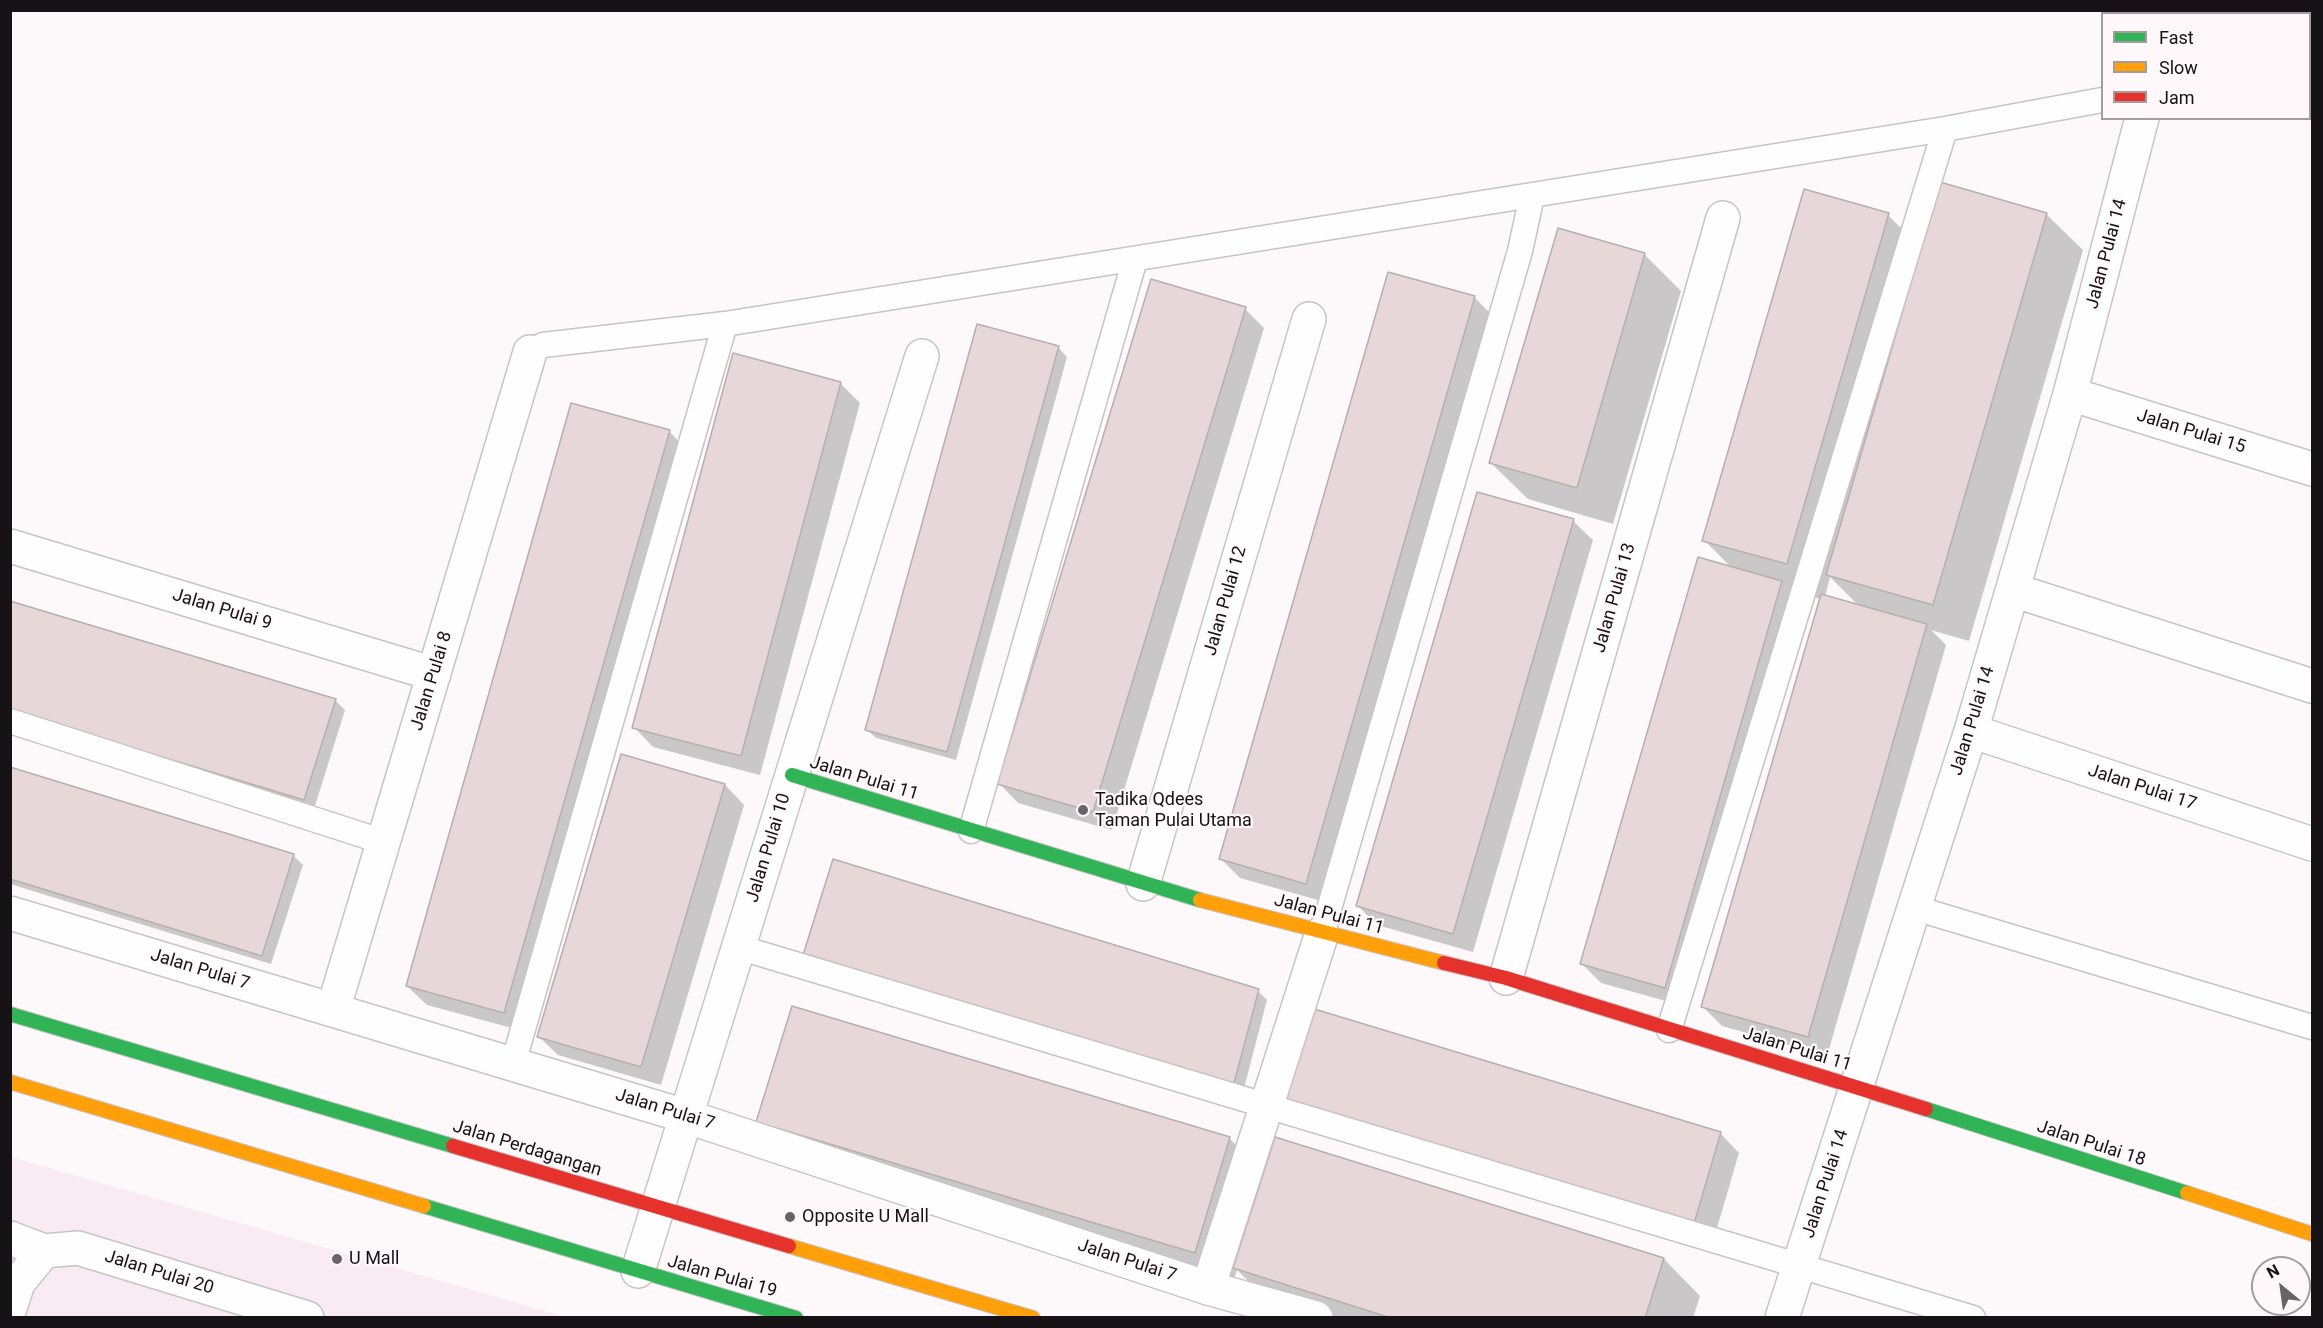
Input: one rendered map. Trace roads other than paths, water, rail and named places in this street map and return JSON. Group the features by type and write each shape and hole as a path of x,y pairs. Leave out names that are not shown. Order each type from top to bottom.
{"main road":[{"name":"Jalan Pulai 11","path":"792,775 1143,884 1322,933 1506,978 1858,1087"},
{"name":"Jalan Perdagangan","path":"10,1014 1033,1317"},
{"path":"10,1082 638,1271"},
{"name":"Jalan Pulai 18","path":"1858,1087 2313,1234"},
{"name":"Jalan Pulai 19","path":"638,1271 796,1317"}],"street":[{"name":"Jalan Pulai 14","path":"1782,1317 1971,731 2070,394 2141,120"},
{"name":"Jalan Pulai 13","path":"1506,978 1723,218"},
{"name":"Jalan Pulai 12","path":"1143,884 1309,319"},
{"name":"Jalan Pulai 8","path":"333,1010 530,352"},
{"name":"Jalan Pulai 10","path":"638,1271 922,356"},
{"name":"Jalan Pulai 15","path":"2070,394 2313,469"},
{"name":"Jalan Pulai 9","path":"10,546 434,674"},
{"path":"2013,590 2313,686"},
{"name":"Jalan Pulai 17","path":"1971,731 2313,844"},
{"name":"Jalan Pulai 7","path":"10,913 686,1116 1209,1288 1317,1317"},
{"path":"1209,1288 1322,933"},
{"name":"Jalan Pulai 20","path":"10,1239 44,1251 78,1248 307,1317"},
{"path":"10,1308 18,1283 44,1251"}],"lane":[{"path":"530,352 549,345 726,324 1945,129 2101,100"},
{"path":"1669,1030 1945,129"},
{"path":"1322,933 1520,251 1532,195"},
{"path":"971,831 1135,259"},
{"path":"513,1064 726,324"},
{"path":"10,721 384,842"},
{"path":"1915,908 2313,1027"},
{"path":"738,947 1265,1107 1973,1317"}],"place":[{"name":"Tadika Qdees Taman Pulai Utama","path":"1083,810"},
{"name":"Opposite U Mall","path":"790,1217"},
{"name":"U Mall","path":"337,1259"}]}
